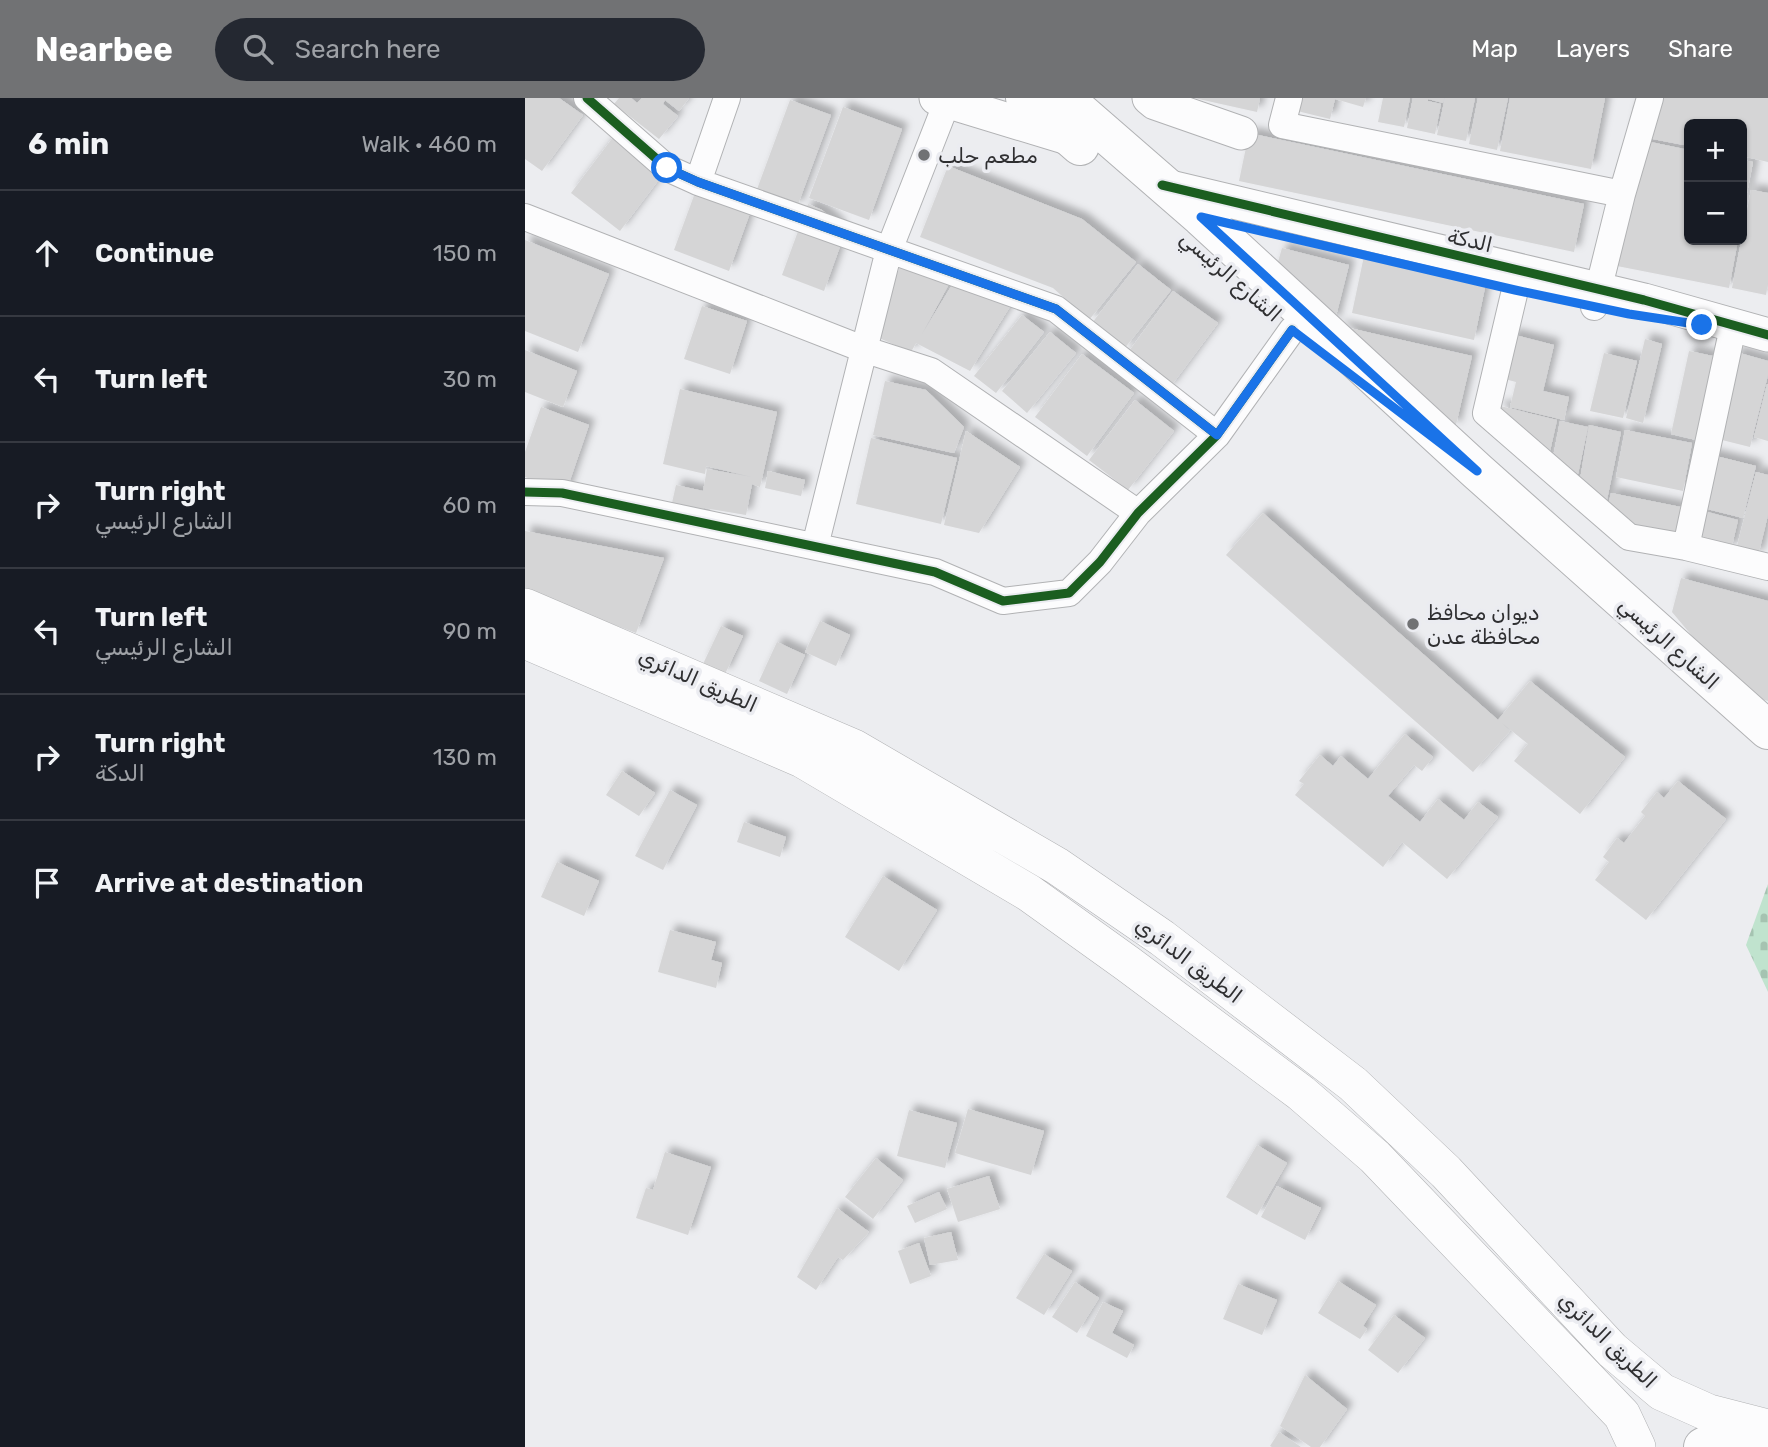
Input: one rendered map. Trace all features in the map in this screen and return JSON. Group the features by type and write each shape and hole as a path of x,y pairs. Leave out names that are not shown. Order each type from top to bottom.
{"main road":[{"name":"الشارع الرئيسي","path":"1025,98 1292,330 1477,471"},
{"name":"الشارع الرئيسي","path":"1064,98 1201,217 1477,471 1768,730"},
{"name":"الطريق الدائري","path":"525,607 854,748 1058,866 1162,938 1353,1084 1446,1172 1612,1350 1662,1392 1709,1413 1768,1429"},
{"name":"الطريق الدائري","path":"525,640 802,759 1029,893 1128,964 1301,1093 1375,1157 1622,1415 1637,1447"},
{"path":"1703,1447 1733,1432 1768,1429"}],"street":[{"path":"587,98 667,168 698,182 1056,309 1217,435"},
{"path":"698,182 727,98"},
{"path":"1289,98 1282,125 1622,194"},
{"path":"1595,298 1650,98"},
{"path":"814,546 889,250 941,100 1072,139"},
{"path":"1154,100 1241,132"},
{"name":"الدكة","path":"1162,185 1595,298"},
{"path":"525,216 863,349 931,371 1138,513"},
{"name":"الدكة","path":"1201,217 1515,290 1680,310 1768,335"},
{"path":"1515,290 1486,413 1629,537 1686,547 1768,567"},
{"path":"1686,547 1733,327"},
{"path":"525,492 562,493 935,572 1003,601 1069,593 1100,562 1138,513 1217,435 1292,330"}],"green space":[{"path":"1768,884 1768,992 1746,945"}],"building":[{"path":"525,98 559,98 583,115 542,171 525,159"},
{"path":"619,98 631,98 637,103 642,98 689,98 679,111 665,100 663,104 678,116 659,139 614,104"},
{"path":"1194,98 1260,98 1257,112"},
{"path":"1292,98 1366,98 1363,107 1335,99 1330,119 1289,109"},
{"path":"1383,98 1410,98 1404,127 1378,122"},
{"path":"1413,98 1444,98 1443,103 1428,99 1441,104 1435,134 1407,128"},
{"path":"1445,98 1475,98 1466,141 1437,135"},
{"path":"1478,98 1508,98 1497,150 1469,144"},
{"path":"1510,98 1605,98 1591,169 1500,151"},
{"path":"1649,98 1768,98 1768,162 1747,157 1747,119 1684,119 1684,145 1627,134 1633,105 1647,108"},
{"path":"790,100 831,115 797,207 756,192"},
{"path":"843,107 902,129 869,220 809,198"},
{"path":"1249,133 1584,204 1574,252 1239,181"},
{"path":"614,136 663,174 620,231 571,193"},
{"path":"1641,140 1684,149 1684,245 1737,245 1729,288 1617,266"},
{"path":"1747,161 1753,162 1747,193"},
{"path":"948,166 1082,219 1136,262 1089,320 1053,288 920,237"},
{"path":"699,182 754,202 729,271 674,250"},
{"path":"1751,190 1768,193 1766,295 1732,288 1740,245 1747,245 1747,211"},
{"path":"808,204 822,210 838,224 842,241 824,291 782,275"},
{"path":"525,240 609,274 578,352 525,331"},
{"path":"1282,248 1349,265 1334,324 1274,276"},
{"path":"1364,256 1486,283 1474,340 1352,313"},
{"path":"902,263 950,282 922,334 954,282 1011,305 970,371 916,343 911,352 870,334"},
{"path":"1138,264 1171,290 1124,349 1092,323"},
{"path":"1173,291 1218,323 1168,390 1124,358"},
{"path":"702,306 747,321 730,374 684,359"},
{"path":"1022,315 1044,332 996,393 974,376"},
{"path":"1336,325 1472,356 1455,429"},
{"path":"1050,332 1076,353 1027,413 1002,391"},
{"path":"1511,334 1554,345 1543,391 1569,397 1564,420 1510,407 1516,382 1501,378"},
{"path":"1645,339 1662,344 1643,423 1626,418"},
{"path":"525,350 577,371 563,407 525,392"},
{"path":"1689,351 1713,356 1696,440 1671,434"},
{"path":"1736,352 1768,361 1768,375 1750,447 1714,438"},
{"path":"1604,353 1637,361 1623,418 1590,411"},
{"path":"1082,354 1134,393 1087,456 1035,417"},
{"path":"885,381 926,390 964,427 954,453 873,435"},
{"path":"1768,384 1768,441 1754,437"},
{"path":"680,389 777,412 760,487 752,484 746,515 704,508 699,528 668,521 676,485 703,491 707,469 752,477 706,466 705,474 663,464"},
{"path":"1135,400 1174,431 1128,490 1089,460"},
{"path":"1496,405 1557,420 1546,469"},
{"path":"541,407 589,425 566,492 525,477 525,452"},
{"path":"1560,421 1588,427 1574,493 1550,473"},
{"path":"1589,425 1621,432 1603,519 1578,492"},
{"path":"1625,430 1692,443 1683,491 1616,477"},
{"path":"966,431 1020,467 979,533 944,525"},
{"path":"871,438 957,458 941,524 856,504"},
{"path":"1708,454 1756,466 1743,518 1695,506"},
{"path":"768,471 805,480 801,496 765,488"},
{"path":"1756,472 1768,475 1768,515 1758,556 1736,550"},
{"path":"1611,493 1681,507 1674,543 1603,528"},
{"path":"1700,510 1738,520 1731,550 1693,540"},
{"path":"1263,513 1498,720 1530,681 1625,757 1580,814 1514,761 1528,744 1502,723 1510,731 1473,772 1226,555"},
{"path":"525,531 664,558 636,633 525,591"},
{"path":"1681,578 1768,601 1768,701 1740,693 1672,612"},
{"path":"820,621 850,635 836,666 805,652"},
{"path":"721,626 743,636 725,674 703,664"},
{"path":"777,642 805,655 787,694 759,681"},
{"path":"1405,734 1433,757 1422,771 1414,765 1388,796 1420,822 1438,799 1464,820 1478,802 1498,817 1447,879 1402,842 1383,867 1295,795 1304,784 1299,781 1320,755 1333,766 1341,756 1368,779"},
{"path":"622,771 655,793 639,816 606,795"},
{"path":"1678,781 1726,819 1646,920 1595,880 1609,862 1603,857 1617,838 1624,843 1645,816 1641,812 1657,792 1664,798"},
{"path":"670,790 697,805 663,870 635,856"},
{"path":"744,822 786,837 780,857 737,842"},
{"path":"557,862 599,881 584,916 541,897"},
{"path":"883,876 937,910 899,971 845,937"},
{"path":"670,930 716,942 711,960 722,963 716,988 658,972"},
{"path":"968,1109 1044,1131 1031,1175 955,1153"},
{"path":"909,1110 957,1123 945,1168 897,1156"},
{"path":"1257,1145 1287,1163 1257,1215 1226,1197"},
{"path":"665,1152 711,1167 688,1235 636,1218 646,1188 653,1190"},
{"path":"876,1158 903,1180 873,1219 845,1197"},
{"path":"989,1176 1000,1209 958,1222 947,1189"},
{"path":"1277,1186 1321,1208 1305,1240 1261,1217"},
{"path":"939,1192 947,1209 915,1223 907,1206"},
{"path":"837,1208 869,1232 843,1260 838,1257 816,1290 797,1277"},
{"path":"951,1232 958,1260 930,1265 924,1238"},
{"path":"919,1243 931,1276 910,1284 898,1251"},
{"path":"1044,1254 1072,1271 1044,1315 1016,1298"},
{"path":"1338,1281 1376,1305 1363,1326 1367,1329 1360,1339 1318,1313"},
{"path":"1075,1282 1099,1298 1077,1333 1052,1317"},
{"path":"1238,1284 1277,1300 1262,1335 1223,1319"},
{"path":"1103,1302 1123,1311 1112,1333 1134,1345 1127,1358 1086,1336"},
{"path":"1394,1315 1425,1338 1398,1373 1368,1350"},
{"path":"1305,1375 1347,1409 1320,1447 1311,1447 1280,1426"},
{"path":"1279,1432 1301,1447 1270,1446"}],"cycle path":[{"path":"587,98 667,168 698,182 1056,309 1217,435"},
{"path":"1162,185 1644,300 1768,335"},
{"path":"525,492 562,493 935,572 1003,601 1069,593 1100,562 1138,513 1217,435 1292,330"}],"place":[{"name":"مطعم حلب","path":"924,155"},
{"name":"ديوان محافظ محافظة عدن","path":"1413,624"}],"route":[{"path":"667,168 698,182 1056,309 1217,435 1292,330 1477,471 1201,217 1515,290 1629,314 1702,325"}]}
